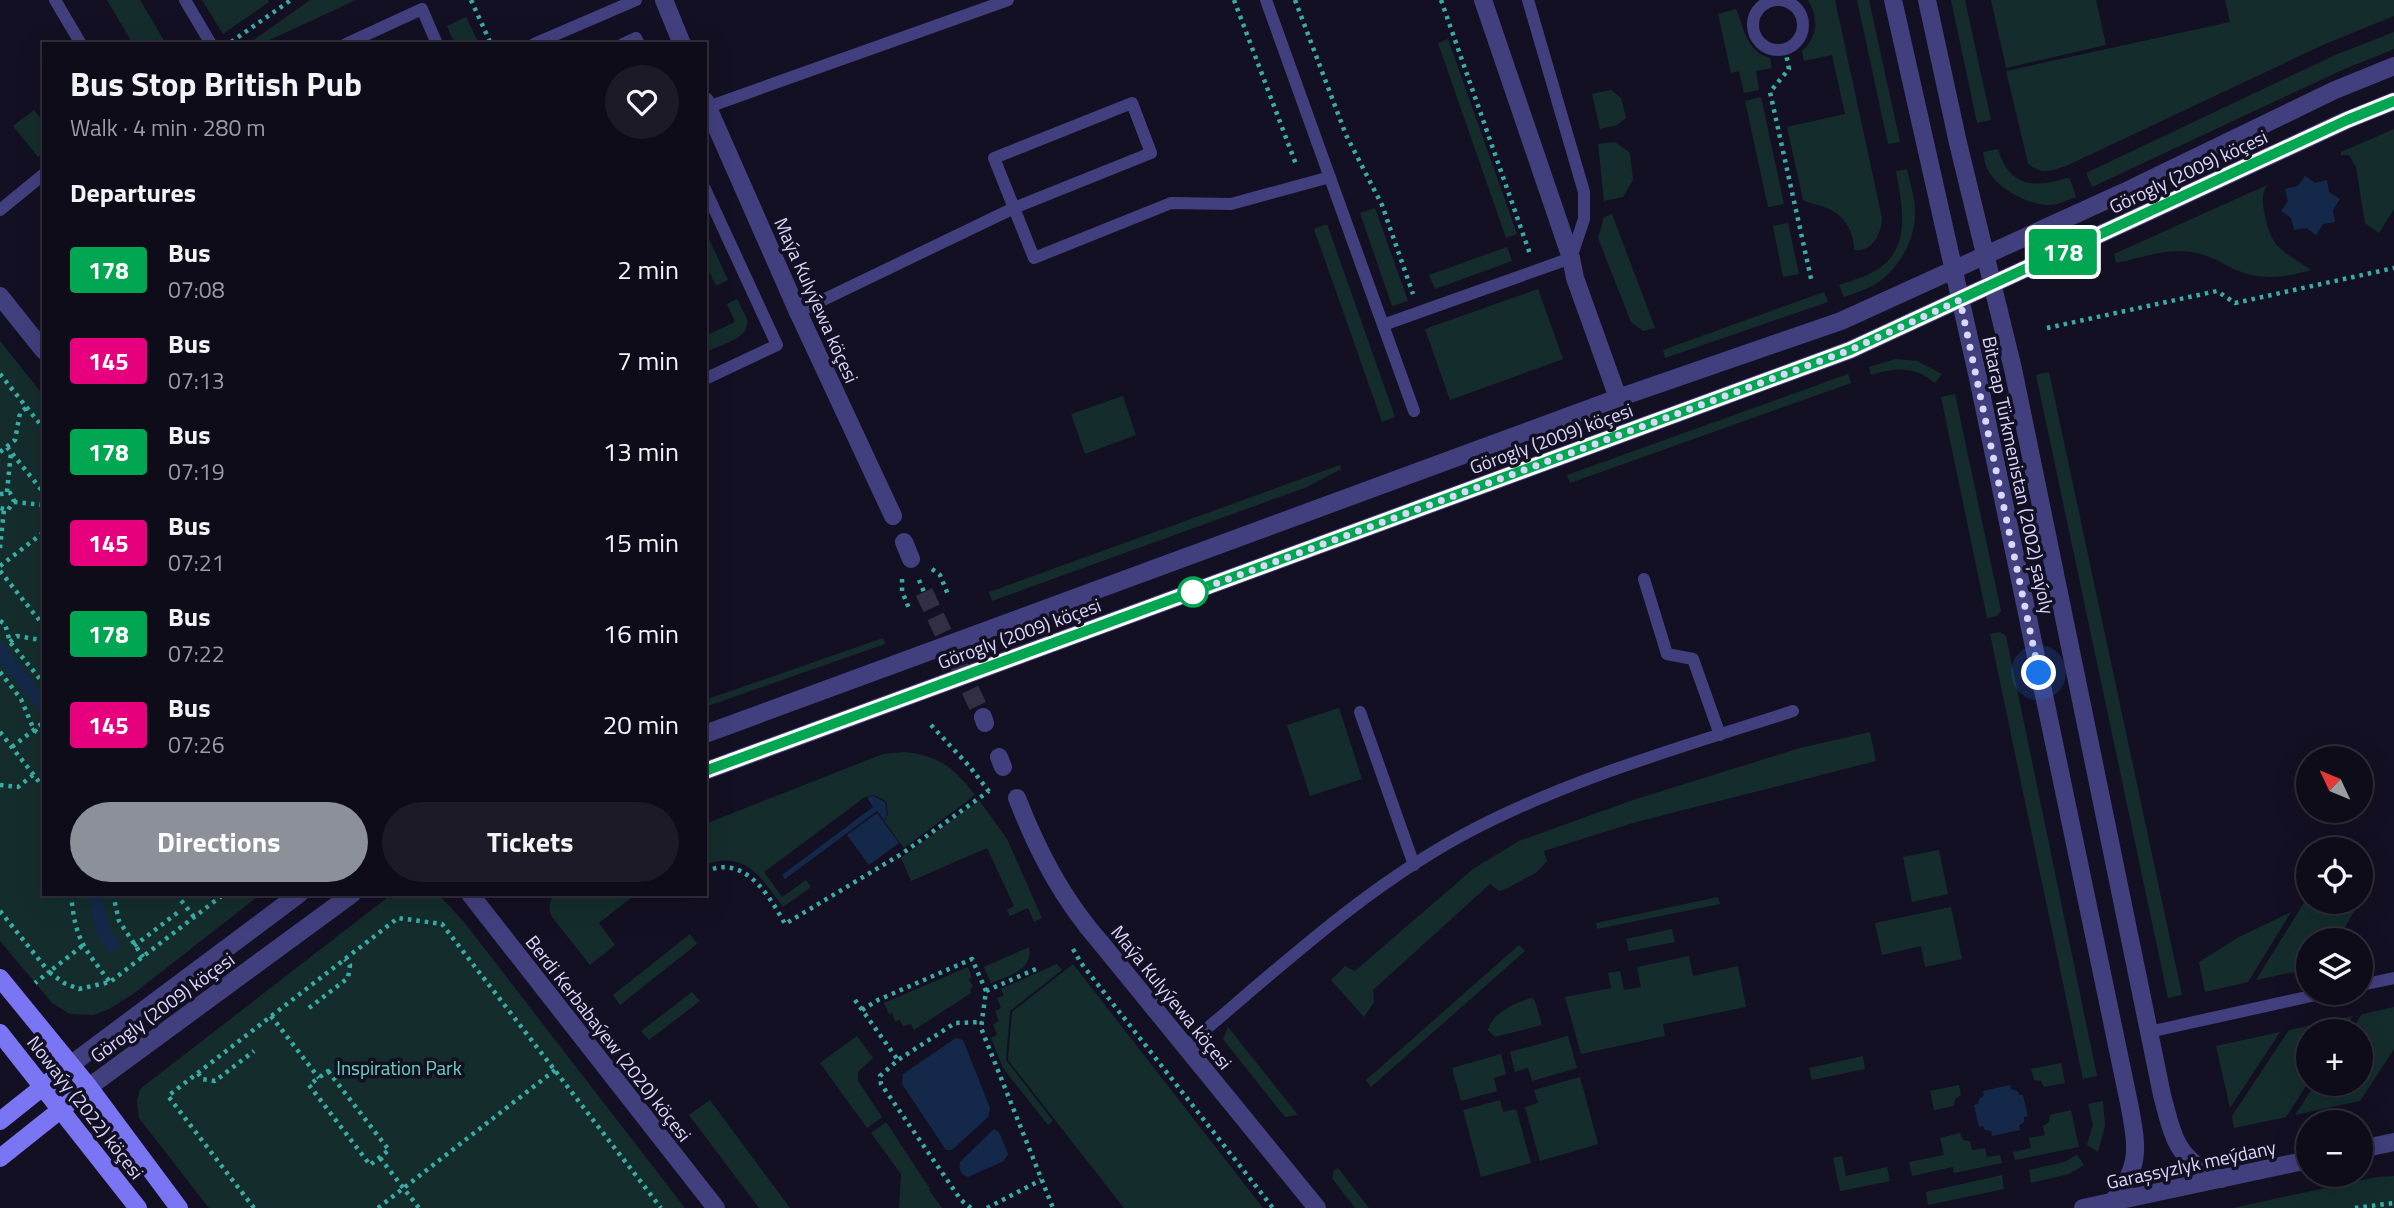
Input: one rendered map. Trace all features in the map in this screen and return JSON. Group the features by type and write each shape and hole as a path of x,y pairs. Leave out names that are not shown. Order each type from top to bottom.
{"main road":[{"name":"Nowaýy (2022) köçesi","path":"0,978 69,1066 89,1087 179,1208"},
{"name":"Nowaýy (2022) köçesi","path":"0,1033 138,1208"},
{"name":"Görogly (2009) köçesi","path":"0,1121 69,1066"},
{"name":"Görogly (2009) köçesi","path":"0,1157 89,1087"}],"street":[{"path":"664,0 681,42"},
{"path":"1483,0 1575,278 1618,398"},
{"name":"Bitarap Türkmenistan (2002) şaýoly","path":"1893,0 1960,300 2136,1142 2126,1185 2112,1202"},
{"name":"Bitarap Türkmenistan (2002) şaýoly","path":"1927,0 2013,369 2173,1137 2186,1158 2221,1179"},
{"name":"Görogly (2009) köçesi","path":"707,733 1618,398 1840,321 2135,187 2334,90 2394,66"},
{"name":"Görogly (2009) köçesi","path":"707,770 1850,350 2347,120 2394,101"},
{"name":"Maýa Kulyýewa köçesi","path":"707,104 798,313 893,516"},
{"path":"0,296 42,348"},
{"path":"904,542 911,559"},
{"name":"Maýa Kulyýewa köçesi","path":"1017,798 1048,870 1080,919 1317,1208"},
{"name":"Görogly (2009) köçesi","path":"69,1066 296,896"},
{"name":"Görogly (2009) köçesi","path":"89,1087 349,896"},
{"name":"Berdi Kerbabaýew (2020) köçesi","path":"472,896 716,1208"},
{"path":"2373,1146 2394,1142"},
{"name":"Garaşsyzlyk meýdany","path":"2083,1208 2296,1163"}],"lane":[{"path":"55,0 80,42"},
{"path":"185,0 210,42"},
{"path":"539,42 636,0"},
{"path":"707,104 1008,0"},
{"path":"1266,0 1414,411"},
{"path":"1383,325 1570,258 1584,219 1584,192 1528,0"},
{"path":"1772,1 1786,1 1797,8 1803,24 1798,40 1785,49 1774,50 1766,47 1755,35 1754,18 1765,4 1772,1"},
{"path":"350,42 422,9 436,42"},
{"path":"798,313 1014,208 1152,153 1132,103 995,158 1014,208 1034,258 1171,203 1231,204 1330,177"},
{"path":"0,210 42,176"},
{"path":"707,193 776,345 707,378"},
{"path":"1644,579 1667,654 1692,659 1720,735"},
{"path":"1185,1047 1300,948 1414,865 1473,830 1577,782 1793,711"},
{"path":"1360,712 1414,865"},
{"path":"2373,982 2394,978"},
{"path":"2149,1032 2296,999"}],"path":[{"path":"231,42 283,2 291,0"},
{"path":"471,0 490,42"},
{"path":"1234,0 1293,156"},
{"path":"1295,0 1346,135 1382,205 1420,312"},
{"path":"1440,0 1531,257"},
{"path":"1785,49 1789,69 1770,92 1812,283"},
{"path":"2047,328 2217,291 2235,303 2394,268"},
{"path":"0,374 42,426"},
{"path":"6,492 9,449 15,440 20,412 27,407"},
{"path":"0,452 9,449"},
{"path":"9,449 42,490"},
{"path":"0,494 6,492 13,496 14,502 12,508 2,509 0,548"},
{"path":"14,502 42,505"},
{"path":"42,534 0,569 42,624"},
{"path":"932,569 940,575 949,597"},
{"path":"0,586 7,580"},
{"path":"903,581 902,591 910,611"},
{"path":"2,625 10,642 42,682"},
{"path":"10,642 18,636 42,639"},
{"path":"0,672 21,699 42,735"},
{"path":"12,747 42,724"},
{"path":"931,725 970,767 995,801"},
{"path":"0,732 42,785"},
{"path":"0,785 18,787 34,775"},
{"path":"707,872 725,867 744,871 755,881 785,924 903,853 989,791"},
{"path":"71,896 74,923 82,946 110,982"},
{"path":"113,896 118,921 143,957"},
{"path":"178,896 194,917"},
{"path":"210,896 214,901"},
{"path":"0,911 49,972 64,983 79,989 110,982 220,896"},
{"path":"134,946 181,910"},
{"path":"254,1208 168,1096 398,918 442,924 661,1208"},
{"path":"1080,919 1073,949 1081,963 1273,1208"},
{"path":"35,983 82,946"},
{"path":"309,1008 348,978 350,965 345,959"},
{"path":"862,1010 878,999 972,959 986,991 981,1028 1053,1208"},
{"path":"986,991 1038,968"},
{"path":"855,1000 898,1060"},
{"path":"271,1016 319,1078"},
{"path":"971,1208 961,1200 881,1084 880,1076 898,1060 955,1023 982,1022"},
{"path":"198,1073 202,1079 215,1081 254,1051"},
{"path":"378,1208 555,1070"},
{"path":"328,1071 389,1150 380,1157 370,1165 309,1085 328,1071"},
{"path":"380,1157 419,1208"},
{"path":"987,1208 1041,1180"},
{"path":"2355,1208 2394,1203"}],"green space":[{"path":"107,0 140,0 165,42 132,42"},
{"path":"202,0 268,0 269,2 223,34"},
{"path":"310,0 356,0 265,42 251,42"},
{"path":"1808,0 1835,0 1882,218 1875,241 1861,250 1854,250 1850,229 1842,218 1831,210 1803,200 1787,127 1845,114 1832,55 1804,61 1802,51 1811,40 1815,27 1814,14"},
{"path":"1857,0 1869,0 1900,142 1888,144"},
{"path":"1951,0 1965,0 1991,120 1977,123"},
{"path":"1991,0 2096,0 2106,45 2006,68"},
{"path":"2225,0 2394,0 2394,16 2325,44 2066,166 2041,171 2028,163 2006,71 2230,22"},
{"path":"1736,9 1751,45 1770,58 1772,68 1756,71 1759,90 1744,93 1739,71 1731,73 1718,14"},
{"path":"466,17 478,42 454,42 447,26"},
{"path":"2394,32 2394,49 2340,71 2092,187 2086,173 2333,56"},
{"path":"1448,39 1517,234 1506,238 1438,43"},
{"path":"1611,90 1621,98 1626,118 1617,125 1600,129 1592,94"},
{"path":"1761,97 1784,204 1768,207 1745,101"},
{"path":"34,110 42,120 42,154 38,157 13,126"},
{"path":"2394,129 2394,209 2379,233 2365,223 2356,167 2349,155 2341,155 2341,152"},
{"path":"1615,142 1630,153 1633,180 1623,197 1604,201 1598,144"},
{"path":"1998,149 2009,171 2024,182 2043,183 2067,178 2070,179 2076,197 2049,205 2032,202 2014,194 1991,175 1986,166 1983,152"},
{"path":"1907,169 1915,212 1909,243 1898,263 1883,279 1871,287 1844,297 1839,285 1875,271 1887,262 1895,251 1902,226 1896,171"},
{"path":"2267,185 2263,204 2270,234 2279,247 2311,270 2281,276 2252,275 2202,254 2182,251 2116,263 2114,254"},
{"path":"1375,208 1408,301 1392,306 1360,213"},
{"path":"1612,214 1655,328 1643,331 1631,322 1598,238 1604,217"},
{"path":"1788,223 1799,274 1783,277 1773,226"},
{"path":"1327,224 1395,417 1382,422 1314,229"},
{"path":"707,234 728,280 716,286 707,267"},
{"path":"1507,247 1512,261 1435,289 1429,275"},
{"path":"1538,289 1563,359 1450,400 1425,329"},
{"path":"1824,292 1828,302 1665,358 1663,350"},
{"path":"737,299 747,326 739,336 707,351 707,335 735,322 727,304"},
{"path":"0,341 42,394 42,896 258,896 133,994 109,1009 93,1015 70,1014 52,1003 0,941"},
{"path":"1896,359 1917,361 1942,374 1935,383 1920,373 1904,370 1888,370 1871,375 1869,367"},
{"path":"2049,372 2182,995 2168,998 2036,375"},
{"path":"1848,374 1851,383 1570,483 1567,475"},
{"path":"1955,394 2001,611 1997,616 1987,618 1941,397"},
{"path":"1123,396 1136,435 1085,454 1071,414"},
{"path":"1340,465 1341,469 1307,487 992,601 989,592"},
{"path":"2000,632 2006,636 2097,1076 2083,1079 1990,634"},
{"path":"883,638 885,644 707,706 707,699"},
{"path":"1339,708 1362,779 1310,796 1287,725"},
{"path":"1870,732 1876,761 1636,822 1544,851 1547,861 1537,872 1504,890 1499,891 1490,884 1373,990 1374,1002 1364,1017 1331,980 1345,966 1355,971 1473,869 1519,841 1633,800 1800,748"},
{"path":"904,752 927,756 945,764 975,795 904,848 884,821 888,814 886,801 874,795 865,797 764,872 782,897 806,880 811,887 783,907 760,877 742,864 719,861 707,864 707,823 883,754"},
{"path":"979,800 1007,839 1042,918 1034,922 1028,908 1010,916 1007,910 1014,906 987,848 911,881 901,858"},
{"path":"1939,850 1948,894 1912,902 1903,857"},
{"name":"Inspiration Park","path":"389,896 440,896 464,922 685,1208 209,1208 139,1118 137,1101 140,1089"},
{"path":"553,896 633,896 599,923 615,945 590,965 552,917"},
{"path":"1718,897 1720,904 1597,929 1596,923"},
{"path":"1951,907 1962,959 1925,967 1921,946 1882,955 1875,923"},
{"path":"2291,912 2248,982 2205,992 2199,962 2239,937"},
{"path":"2297,914 2353,914 2344,928 2296,928 2296,972 2256,980"},
{"path":"1672,929 1675,942 1629,951 1626,939"},
{"path":"690,934 697,944 620,1005 613,995"},
{"path":"1519,945 1525,951 1371,1087 1366,1080"},
{"path":"1029,947 1030,955 1024,967 991,983 984,967"},
{"path":"1689,956 1693,976 1738,966 1746,1007 1663,1024 1665,1036 1581,1054 1565,997 1611,988 1608,973 1620,971 1624,990 1641,987 1637,967"},
{"path":"1057,964 1062,970 1010,1011 1006,1060 1053,1121 1048,1125 1003,1068 991,1038 997,1035 993,1024 999,1021 995,1011 1001,1008 997,998 1004,996 1001,989"},
{"path":"1073,964 1263,1208 1124,1208 1008,1060 1012,1012"},
{"path":"968,967 972,978 969,979 973,987 970,989 971,993 914,1030 911,1024 903,1026 900,1020 895,1021 892,1013 889,1014 884,1003"},
{"path":"692,992 700,1001 649,1040 641,1031"},
{"path":"1532,998 1542,1025 1495,1037 1488,1030 1499,1013"},
{"path":"2394,1007 2394,1049 2373,1081 2373,1019 2359,1019 2362,1014"},
{"path":"1228,1027 1298,1115 1285,1117 1223,1039"},
{"path":"2296,1028 2296,1096 2300,1096 2286,1117 2234,1128 2232,1116 2289,1030"},
{"path":"2280,1032 2230,1108 2216,1046"},
{"path":"857,1036 873,1058 858,1072 858,1081 882,1117 867,1128 820,1063"},
{"path":"1568,1036 1577,1068 1532,1081 1528,1068 1515,1072 1510,1052"},
{"path":"1501,1054 1506,1074 1494,1078 1497,1091 1461,1101 1452,1068"},
{"path":"1863,1056 1865,1069 1812,1080 1809,1068"},
{"path":"2061,1063 2065,1083 2044,1087 2041,1081 2034,1080 2031,1069"},
{"path":"1580,1077 1598,1144 1540,1161 1525,1107 1538,1103 1534,1090"},
{"path":"1959,1085 1961,1095 1955,1099 1954,1106 1934,1110 1930,1091"},
{"path":"2307,1096 2363,1096 2360,1101 2318,1110 2298,1110"},
{"path":"710,1100 790,1208 759,1208 689,1115"},
{"path":"1500,1100 1503,1112 1516,1109 1531,1163 1481,1177 1463,1110"},
{"path":"2103,1101 2105,1126 2098,1152 2087,1145 2093,1125 2088,1104"},
{"path":"2071,1110 2079,1147 2015,1160 2013,1152 2031,1148 2029,1138 2045,1135 2043,1126 2049,1122 2050,1115"},
{"path":"886,1122 942,1208 899,1208 901,1174 871,1133"},
{"path":"1960,1133 1963,1140 1970,1141 1972,1150 1985,1148 1987,1157 2000,1155 2002,1163 1954,1173 1953,1167 1912,1176 1909,1162 1944,1155 1940,1138"},
{"path":"2077,1155 2084,1165 2069,1174 2031,1183 2029,1170 2064,1162"},
{"path":"1842,1156 1846,1176 1887,1167 1890,1181 1840,1191 1833,1158"},
{"path":"1338,1168 1369,1208 1355,1208 1332,1178 1334,1170"},
{"path":"2002,1175 2004,1189 1928,1205 1926,1192"},
{"path":"2394,1176 2394,1208 2233,1208 2330,1187 2373,1187 2373,1178"}],"water":[{"path":"2305,176 2315,183 2327,180 2329,192 2340,199 2333,210 2335,222 2323,224 2316,235 2306,228 2294,230 2291,218 2281,211 2288,201 2285,189 2298,186"},
{"path":"0,640 42,692 42,714 0,662"},
{"path":"874,796 885,802 887,814 884,820 877,811 785,879 782,875 873,807 867,797"},
{"path":"877,813 899,843 869,865 847,835"},
{"path":"88,896 102,896 109,926 121,946 109,954 96,931"},
{"path":"956,1038 963,1040 990,1108 988,1117 952,1150 946,1150 902,1084 903,1074"},
{"path":"2010,1085 2011,1089 2023,1095 2028,1116 2024,1117 2024,1122 2019,1126 2020,1130 1992,1136 1991,1131 1985,1130 1983,1126 1979,1127 1974,1105 1978,1104 1984,1095 1983,1091"},
{"path":"994,1129 999,1132 1008,1154 1004,1161 968,1177 963,1175 960,1162"}],"tunnel":[{"path":"924,592 983,717"}],"bus line":[{"name":"178","path":"707,770 1850,350 2347,120 2394,101"}],"route":[{"path":"1193,592 1850,350 1960,300 2039,673"}]}
